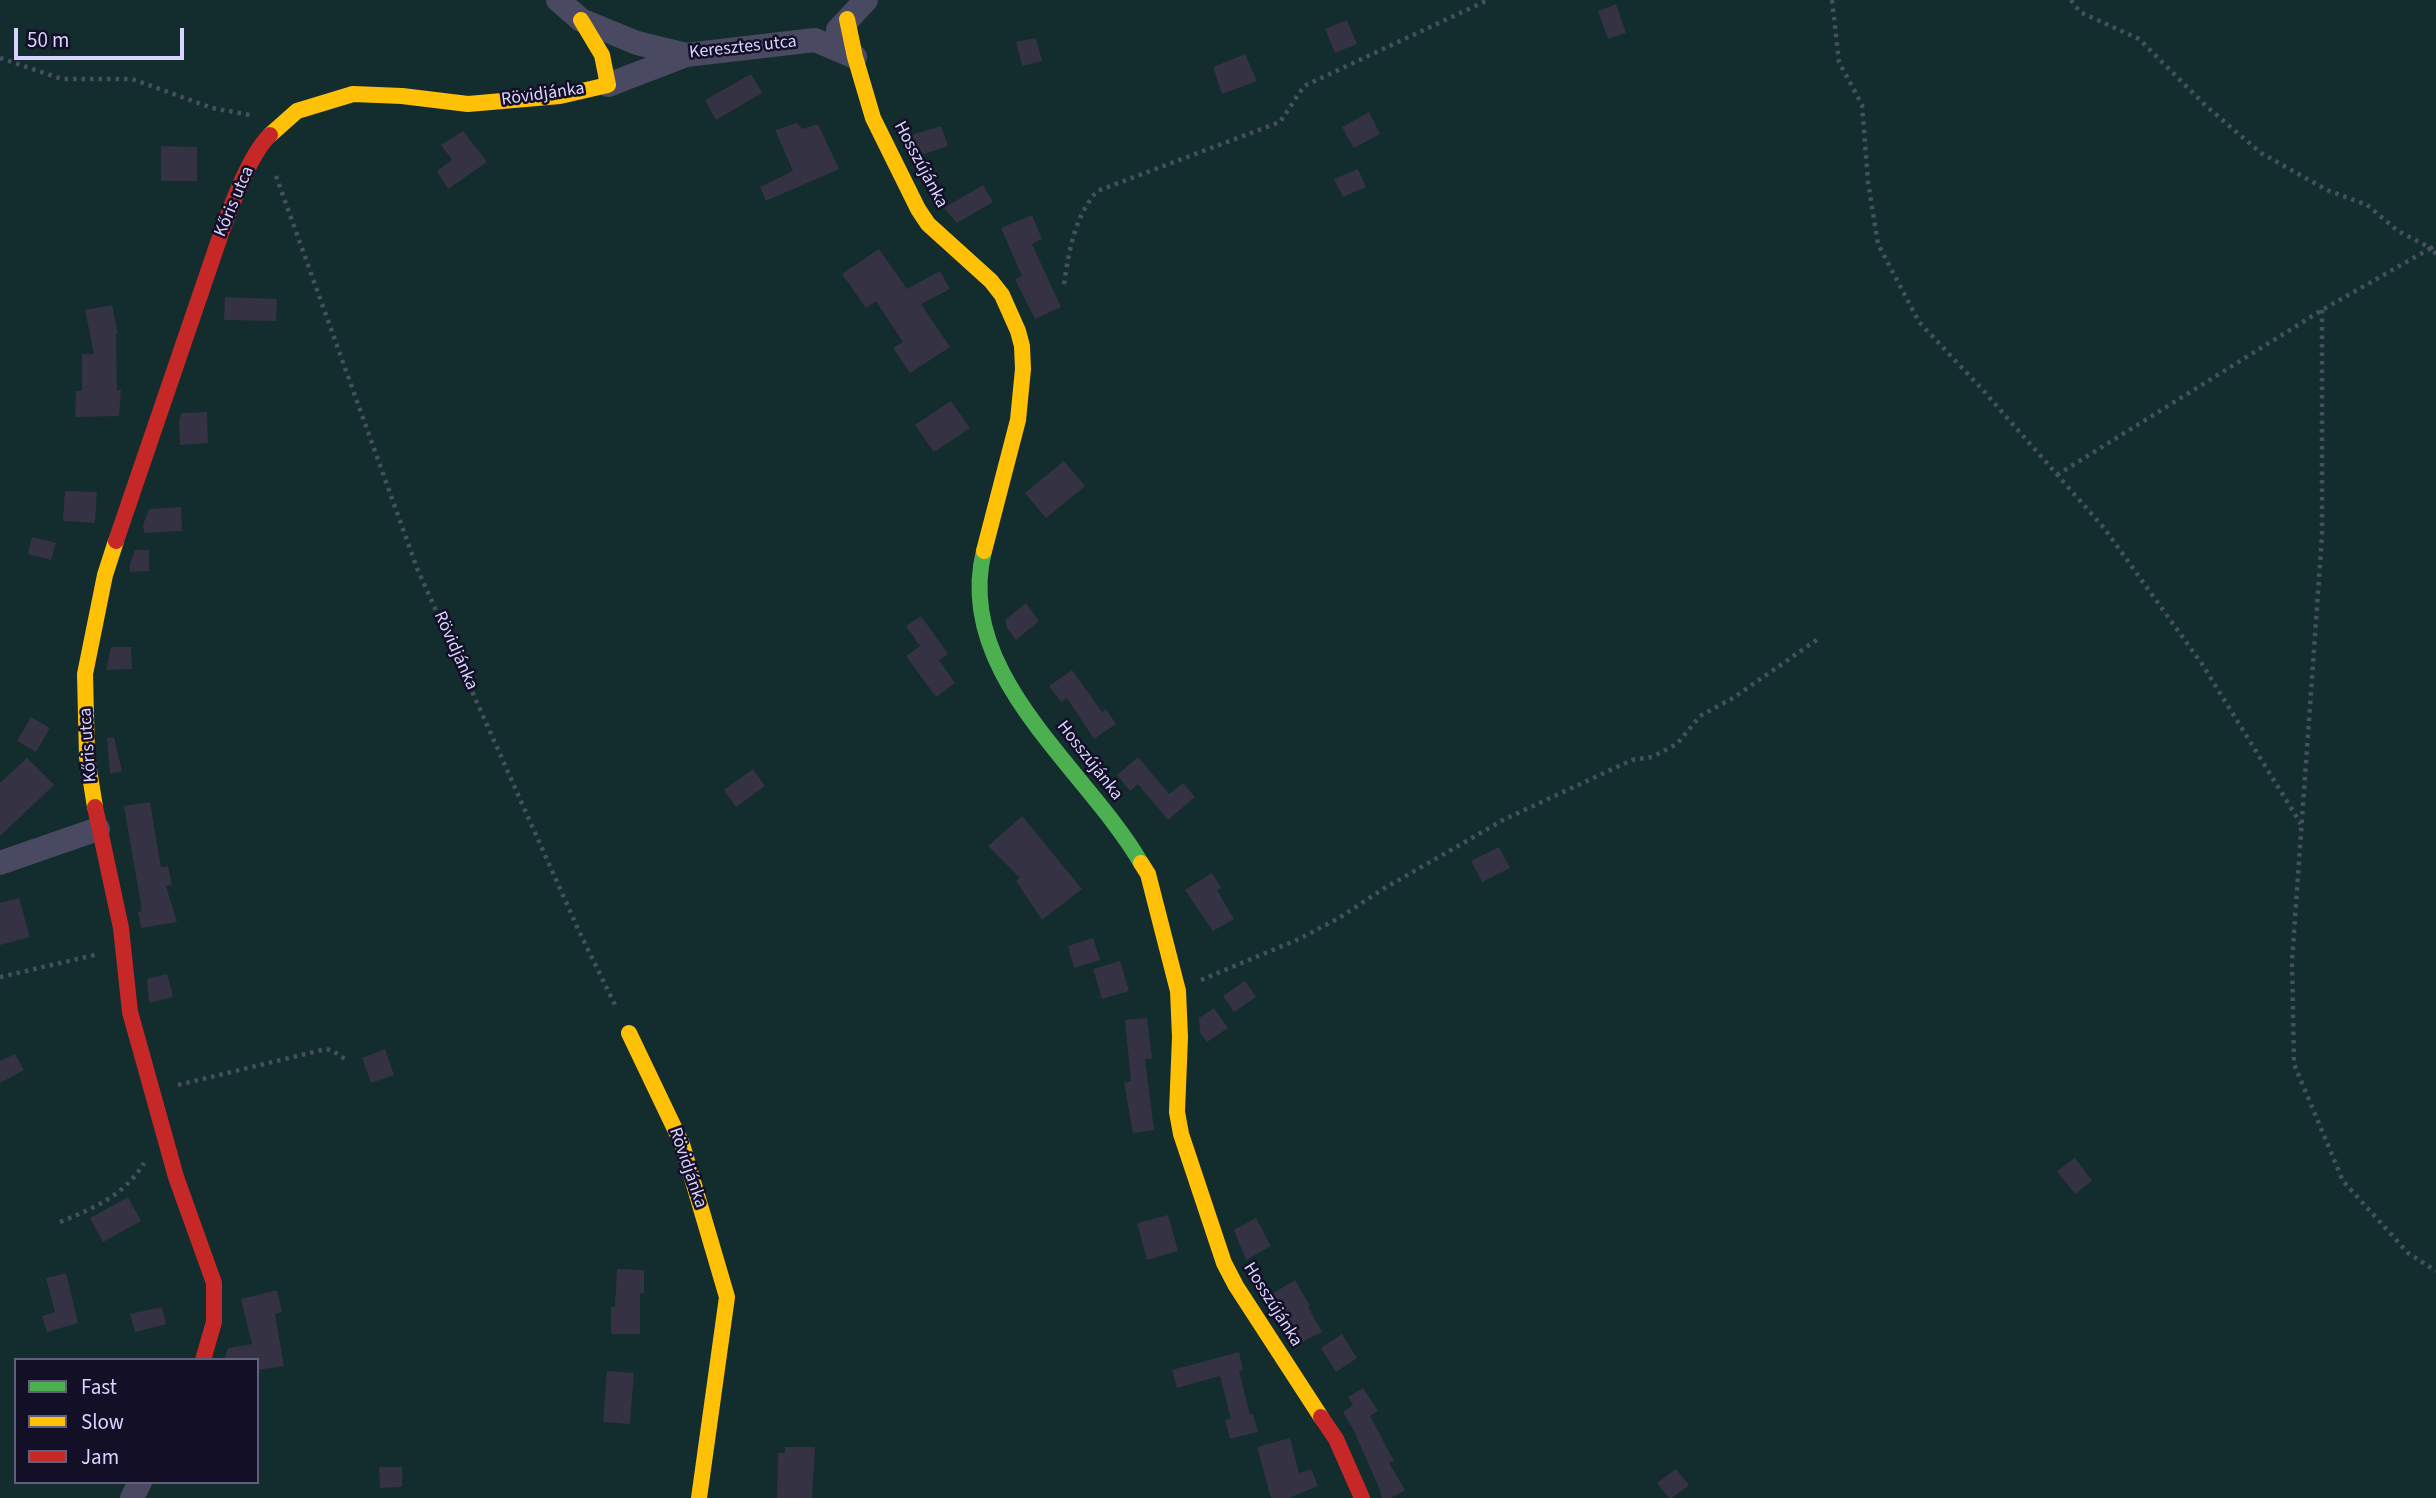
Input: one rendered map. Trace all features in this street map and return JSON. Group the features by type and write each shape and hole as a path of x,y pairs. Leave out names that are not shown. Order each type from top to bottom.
{"street":[{"name":"Keresztes utca","path":"558,0 582,20 637,43 686,55 815,40 837,31 866,0"},
{"path":"847,19 855,57"},
{"name":"Rövidjánka","path":"582,20 601,55 607,85"},
{"name":"Keresztes utca","path":"815,40 855,57"},
{"name":"Rövidjánka","path":"264,142 297,111 353,94 402,96 468,104 560,96 607,85 686,55"},
{"name":"Hosszújánka","path":"855,57 873,118 918,209 928,223 991,281 1002,295 1018,331 1023,355 1018,420 980,568 982,614 993,653 1012,694 1135,852 1148,874 1178,991 1180,1037 1177,1112 1186,1152 1224,1263 1236,1286 1336,1439 1362,1498"},
{"name":"Kőris utca","path":"204,1358 214,1332 217,1300 214,1283 176,1177 130,1012 121,928 98,829 87,757 85,674 105,575 223,228 236,194 264,142"},
{"path":"0,863 98,829"},
{"name":"Rövidjánka","path":"629,1033 682,1144 727,1297 699,1498"}],"path":[{"path":"1064,284 1069,249 1078,222 1097,191 1280,122 1304,86 1488,0"},
{"path":"1832,0 1839,62 1863,105 1868,181 1878,244 1919,322 2104,528 2202,664 2301,825"},
{"path":"2071,0 2080,12 2139,39 2206,106 2261,153 2327,190 2367,205 2398,231 2434,247"},
{"path":"0,58 62,79 132,79 212,108 285,122"},
{"name":"Rövidjánka","path":"264,142 417,568 578,929 629,1033"},
{"path":"2057,475 2322,310 2434,247"},
{"path":"2434,247 2436,254"},
{"path":"2322,310 2322,536 2292,961 2294,1064 2343,1181 2408,1253 2436,1271"},
{"path":"1178,991 1299,939 1339,918 1383,889 1503,820 1632,760 1652,757 1676,744 1700,716 1733,698 1818,639"},
{"path":"0,977 123,949"},
{"path":"152,1091 326,1049 348,1061"},
{"path":"60,1222 94,1208 120,1192 136,1176 162,1128"}],"green space":[{"path":"0,0 2436,0 2436,1498 0,1498"}],"building":[{"path":"1616,4 1626,33 1608,39 1598,11"},
{"path":"1347,20 1357,44 1335,53 1325,29"},
{"path":"1036,38 1042,61 1022,66 1016,42"},
{"path":"1245,54 1257,81 1222,94 1213,67"},
{"path":"751,74 762,93 716,120 705,100"},
{"path":"1369,112 1380,134 1354,148 1342,127"},
{"path":"797,123 802,129 818,124 839,169 766,201 760,187 793,171 775,130"},
{"path":"941,126 948,146 915,157 905,137"},
{"path":"463,131 487,162 448,189 437,171 452,160 441,145"},
{"path":"161,146 197,147 197,181 161,181"},
{"path":"1358,169 1366,187 1343,197 1334,179"},
{"path":"983,185 993,202 957,223 944,208"},
{"path":"1032,215 1042,239 1032,244 1061,307 1035,319 1015,279 1022,276 1001,228"},
{"path":"879,249 907,289 940,271 950,289 921,304 950,347 910,373 893,348 903,342 876,301 866,308 842,274"},
{"path":"225,297 277,299 276,321 224,320"},
{"path":"112,305 118,334 117,390 121,390 119,416 75,417 76,391 82,391 82,354 94,354 85,310"},
{"path":"951,401 970,428 934,452 915,425"},
{"path":"207,412 208,443 180,445 181,413"},
{"path":"1064,461 1085,486 1046,518 1025,493"},
{"path":"65,491 97,492 95,523 63,521"},
{"path":"181,507 182,531 144,533 143,525 149,509"},
{"path":"32,537 56,543 51,560 28,554"},
{"path":"135,550 149,550 149,571 130,572"},
{"path":"1026,603 1039,621 1016,640 1007,628 1005,620"},
{"path":"921,616 948,654 939,660 955,683 936,697 906,656 920,646 906,626"},
{"path":"111,647 131,647 132,669 106,670"},
{"path":"1072,670 1102,712 1106,709 1116,724 1094,739 1067,698 1061,702 1049,686"},
{"path":"31,717 50,728 36,752 17,741"},
{"path":"114,737 122,771 110,774 107,738"},
{"path":"1138,757 1169,794 1183,783 1195,797 1168,820 1138,784 1130,791 1117,775"},
{"path":"27,758 54,785 0,836 0,783"},
{"path":"753,769 765,786 736,807 724,790"},
{"path":"150,802 161,867 168,866 172,885 166,886 177,922 141,928 138,912 142,911 124,806"},
{"path":"1022,816 1082,889 1042,920 1016,881 1020,878 988,846"},
{"path":"1499,847 1510,868 1482,882 1471,861"},
{"path":"1212,873 1221,888 1217,890 1234,919 1213,931 1185,890"},
{"path":"19,898 30,937 0,945 0,903"},
{"path":"1093,938 1100,960 1074,968 1068,946"},
{"path":"1120,961 1129,991 1102,999 1093,969"},
{"path":"167,974 173,997 149,1003 147,979"},
{"path":"1245,981 1256,997 1234,1012 1223,996"},
{"path":"1214,1008 1228,1028 1207,1042 1200,1033 1199,1018"},
{"path":"1147,1018 1152,1058 1145,1059 1154,1130 1133,1133 1124,1083 1131,1081 1125,1020"},
{"path":"385,1049 394,1075 371,1083 362,1058"},
{"path":"15,1054 24,1070 0,1083 0,1061"},
{"path":"2075,1158 2092,1181 2075,1194 2057,1171"},
{"path":"128,1197 141,1221 103,1242 90,1218"},
{"path":"1168,1215 1178,1251 1147,1260 1137,1223"},
{"path":"1256,1218 1271,1246 1246,1260 1234,1230"},
{"path":"617,1269 644,1270 644,1293 640,1293 640,1334 611,1334 611,1307 615,1307"},
{"path":"66,1273 78,1323 47,1332 42,1316 55,1312 46,1278"},
{"path":"1295,1280 1322,1332 1298,1344 1289,1330 1293,1328 1272,1294"},
{"path":"277,1290 282,1312 275,1314 284,1366 259,1370 259,1358 225,1358 228,1348 252,1344 241,1299"},
{"path":"162,1307 166,1324 135,1332 130,1314"},
{"path":"1342,1334 1357,1358 1336,1372 1321,1348"},
{"path":"1239,1352 1243,1370 1239,1371 1250,1415 1253,1414 1258,1432 1230,1439 1225,1420 1231,1419 1220,1376 1177,1388 1172,1370"},
{"path":"607,1371 634,1373 630,1424 603,1422"},
{"path":"1363,1388 1378,1411 1370,1416 1394,1461 1389,1463 1405,1490 1391,1498 1382,1498 1354,1431 1343,1412 1353,1405 1348,1397"},
{"path":"1290,1438 1299,1473 1311,1469 1318,1486 1289,1498 1271,1498 1257,1447"},
{"path":"785,1447 815,1447 812,1498 777,1498 778,1453 785,1453"},
{"path":"379,1467 402,1467 402,1487 380,1488"},
{"path":"1676,1469 1689,1485 1669,1498 1657,1483"}],"traffic: fast":[{"path":"984,551 980,596 988,638 1006,679 1030,718 1117,827 1141,863"}],"traffic: slow":[{"path":"847,19 873,118 918,209 928,224 991,281 1002,295 1022,346 1023,369 1018,420 984,551"},
{"path":"270,135 297,111 353,94 402,96 468,104 560,96 608,85 602,55 581,20"},
{"path":"95,807 87,757 85,674 105,575 116,541"},
{"path":"1141,863 1148,874 1178,991 1180,1037 1177,1112 1181,1134 1224,1263 1236,1286 1321,1417"},
{"path":"629,1033 682,1144 727,1297 699,1498"}],"traffic: jam":[{"path":"116,541 223,228 249,166 270,135"},
{"path":"95,807 121,928 130,1012 176,1177 214,1283 214,1322 204,1358"},
{"path":"1321,1417 1336,1439 1362,1498"}]}
